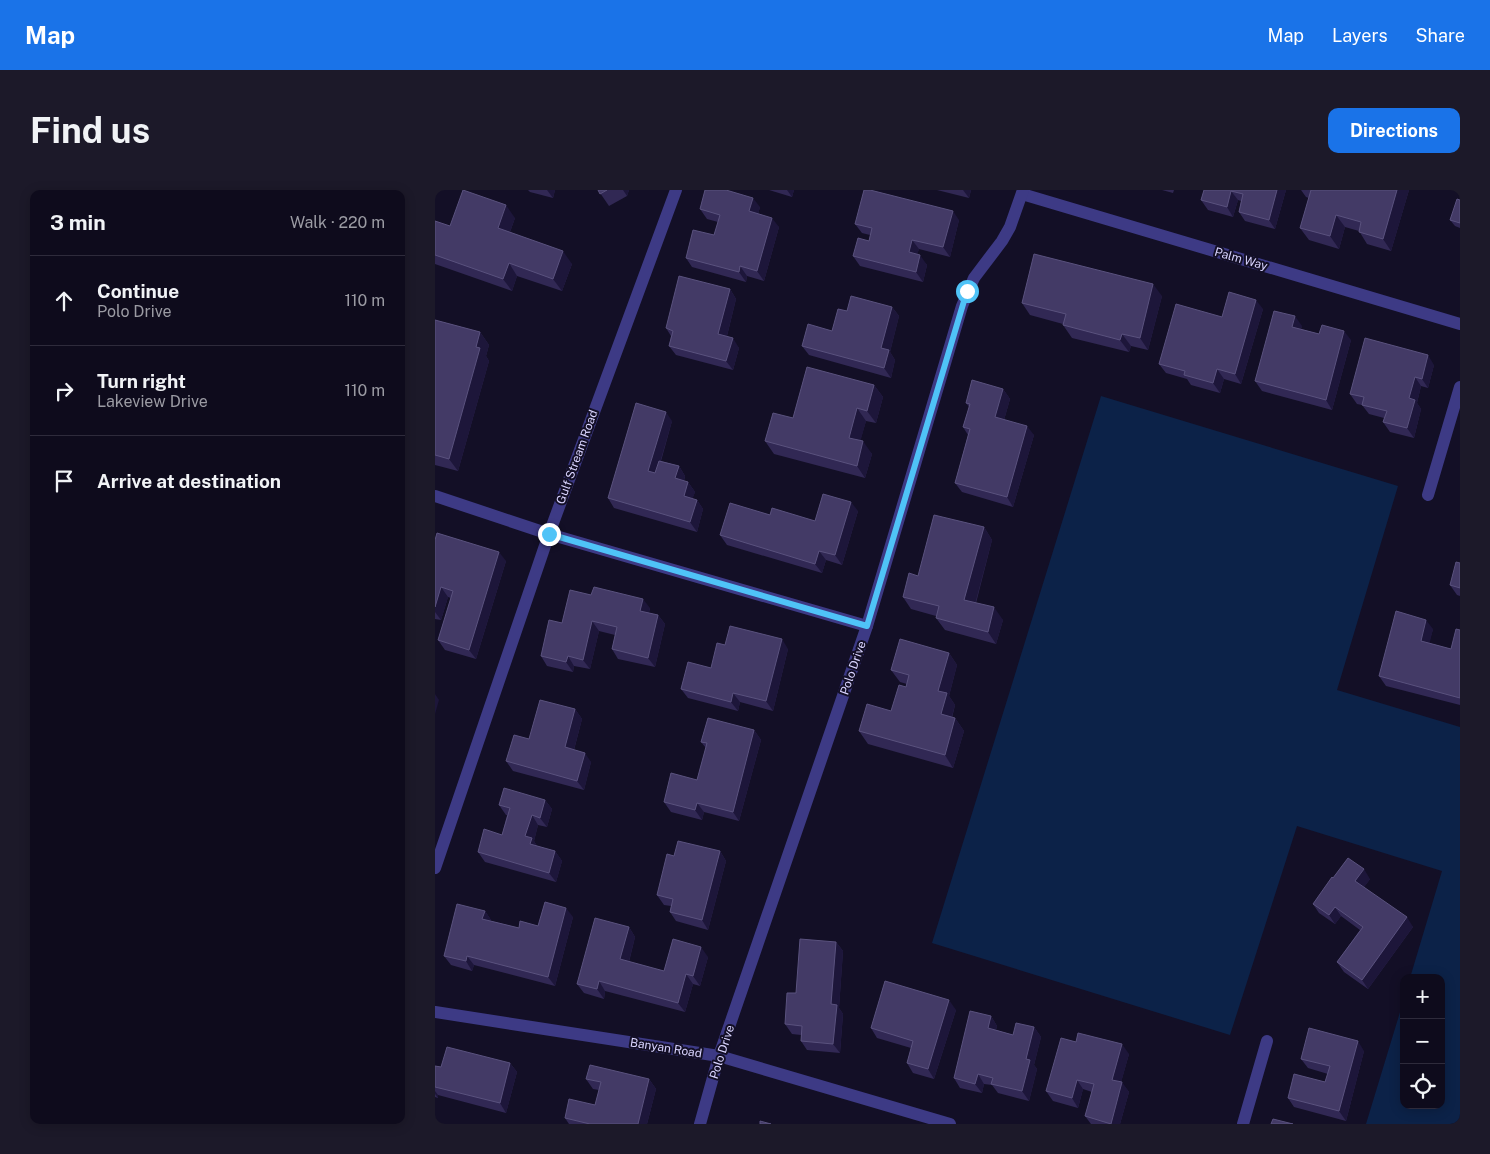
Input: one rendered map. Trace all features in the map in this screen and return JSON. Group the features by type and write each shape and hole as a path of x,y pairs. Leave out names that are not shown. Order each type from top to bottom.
{"street":[{"name":"Gulf Stream Road","path":"435,868 549,534 676,190"},
{"name":"Palm Way","path":"1022,192 1460,324"},
{"name":"Polo Drive","path":"700,1124 719,1056 867,626 962,306 974,278 1002,241 1010,227 1022,192"},
{"path":"1428,495 1460,387"},
{"path":"436,498 549,534 867,626"},
{"name":"Banyan Road","path":"435,1012 719,1056 950,1124"},
{"path":"1243,1124 1267,1041"}],"water":[{"path":"1101,396 1398,486 1337,690 1460,727 1460,1124 1366,1124 1400,1012 1400,1109 1445,1109 1445,974 1411,974 1442,871 1297,826 1230,1035 932,943"}],"building":[{"path":"463,190 506,205 498,228 563,251 553,279 509,263 503,279 435,255 435,221 450,226"},
{"path":"598,190 607,190 600,194"},
{"path":"705,190 726,190 753,198 749,211 772,218 757,271 740,266 739,272 686,258 693,230 714,235 720,215 700,209"},
{"path":"864,190 953,211 943,247 912,240 909,252 920,255 916,272 853,256 858,238 869,241 872,228 855,224"},
{"path":"1204,190 1277,190 1269,220 1239,212 1243,194 1231,191 1227,207 1201,200"},
{"path":"1311,190 1397,190 1383,239 1359,232 1361,222 1336,215 1330,236 1300,228"},
{"path":"1457,199 1460,200 1460,223 1450,220"},
{"path":"1034,254 1153,284 1140,338 1122,334 1120,340 1063,325 1066,314 1022,303"},
{"path":"679,276 730,289 718,334 733,338 726,361 669,346 673,331 666,328"},
{"path":"1229,292 1256,300 1235,374 1217,369 1213,383 1184,375 1185,371 1159,364 1176,304 1222,317"},
{"path":"851,296 892,307 881,348 889,350 884,368 802,346 808,324 832,331 838,309 847,311"},
{"path":"1274,311 1295,316 1292,327 1319,334 1322,325 1344,331 1326,400 1255,381"},
{"path":"435,320 480,332 476,347 480,348 449,459 435,455"},
{"path":"1365,338 1428,355 1422,379 1415,377 1409,398 1415,400 1407,428 1383,422 1387,411 1362,405 1364,397 1350,394"},
{"path":"807,367 874,385 867,411 857,408 849,438 863,441 857,466 765,441 773,413 793,418"},
{"path":"972,380 1003,389 995,417 1027,426 1007,497 955,483 970,429 963,427 970,404 966,403"},
{"path":"636,403 666,412 648,471 655,473 659,461 679,466 675,478 688,482 684,496 697,500 690,522 608,498"},
{"path":"823,494 851,502 835,555 819,551 815,564 720,535 730,503 770,515 772,508 815,521"},
{"path":"934,515 984,527 964,600 994,607 988,632 936,618 939,606 903,597 909,573 918,576"},
{"path":"437,533 499,552 469,650 438,640 453,591 441,587 435,607 435,540"},
{"path":"1456,562 1460,563 1460,588 1450,585"},
{"path":"594,587 643,599 640,611 658,615 648,658 612,649 617,627 592,621 583,660 568,656 566,662 541,656 549,620 562,623 570,590 591,595"},
{"path":"1396,611 1426,620 1421,641 1451,649 1456,629 1460,630 1460,698 1379,676"},
{"path":"730,626 782,639 766,701 733,693 731,702 681,689 688,662 711,668 717,643 725,645"},
{"path":"900,639 949,653 938,691 947,693 941,714 955,718 945,755 859,731 867,704 891,711 899,685 906,687 909,675 891,670"},
{"path":"540,700 575,709 565,747 585,753 577,781 506,761 514,735 529,739"},
{"path":"708,718 754,730 733,812 697,803 695,810 664,802 671,773 697,780 707,743 701,742"},
{"path":"504,788 545,800 540,818 532,815 525,836 532,838 530,844 555,851 549,873 478,852 484,829 502,835 510,808 499,805"},
{"path":"678,841 720,851 702,920 670,912 673,899 657,895 667,854 674,856"},
{"path":"1348,858 1364,869 1355,881 1407,917 1362,980 1337,962 1363,927 1335,907 1329,915 1313,904"},
{"path":"545,902 566,908 548,977 467,956 466,961 444,956 457,904 485,911 482,919 519,928 520,921 538,926"},
{"path":"595,918 629,927 620,959 664,971 673,939 701,947 693,976 686,974 678,1003 599,981 597,989 577,984"},
{"path":"800,939 836,942 831,1004 837,1005 833,1044 801,1041 802,1026 785,1024 787,993 796,993"},
{"path":"885,981 949,1000 928,1069 907,1063 913,1041 871,1028"},
{"path":"970,1011 991,1016 988,1028 1013,1035 1016,1023 1034,1027 1026,1059 1030,1060 1022,1091 991,1084 993,1078 978,1074 975,1084 954,1078"},
{"path":"1309,1028 1358,1041 1339,1111 1288,1098 1294,1074 1325,1082 1330,1066 1301,1059"},
{"path":"1078,1033 1122,1044 1112,1080 1122,1082 1111,1124 1085,1116 1094,1084 1077,1080 1072,1098 1046,1091 1061,1038 1076,1042"},
{"path":"447,1047 510,1063 500,1103 435,1087 435,1066 441,1067"},
{"path":"590,1065 649,1079 638,1124 590,1124 565,1118 569,1099 595,1105 601,1082 586,1079"},
{"path":"1273,1119 1293,1124 1271,1124"},
{"path":"760,1121 771,1124 760,1124"}],"route":[{"path":"549,534 867,626 967,291"}]}
